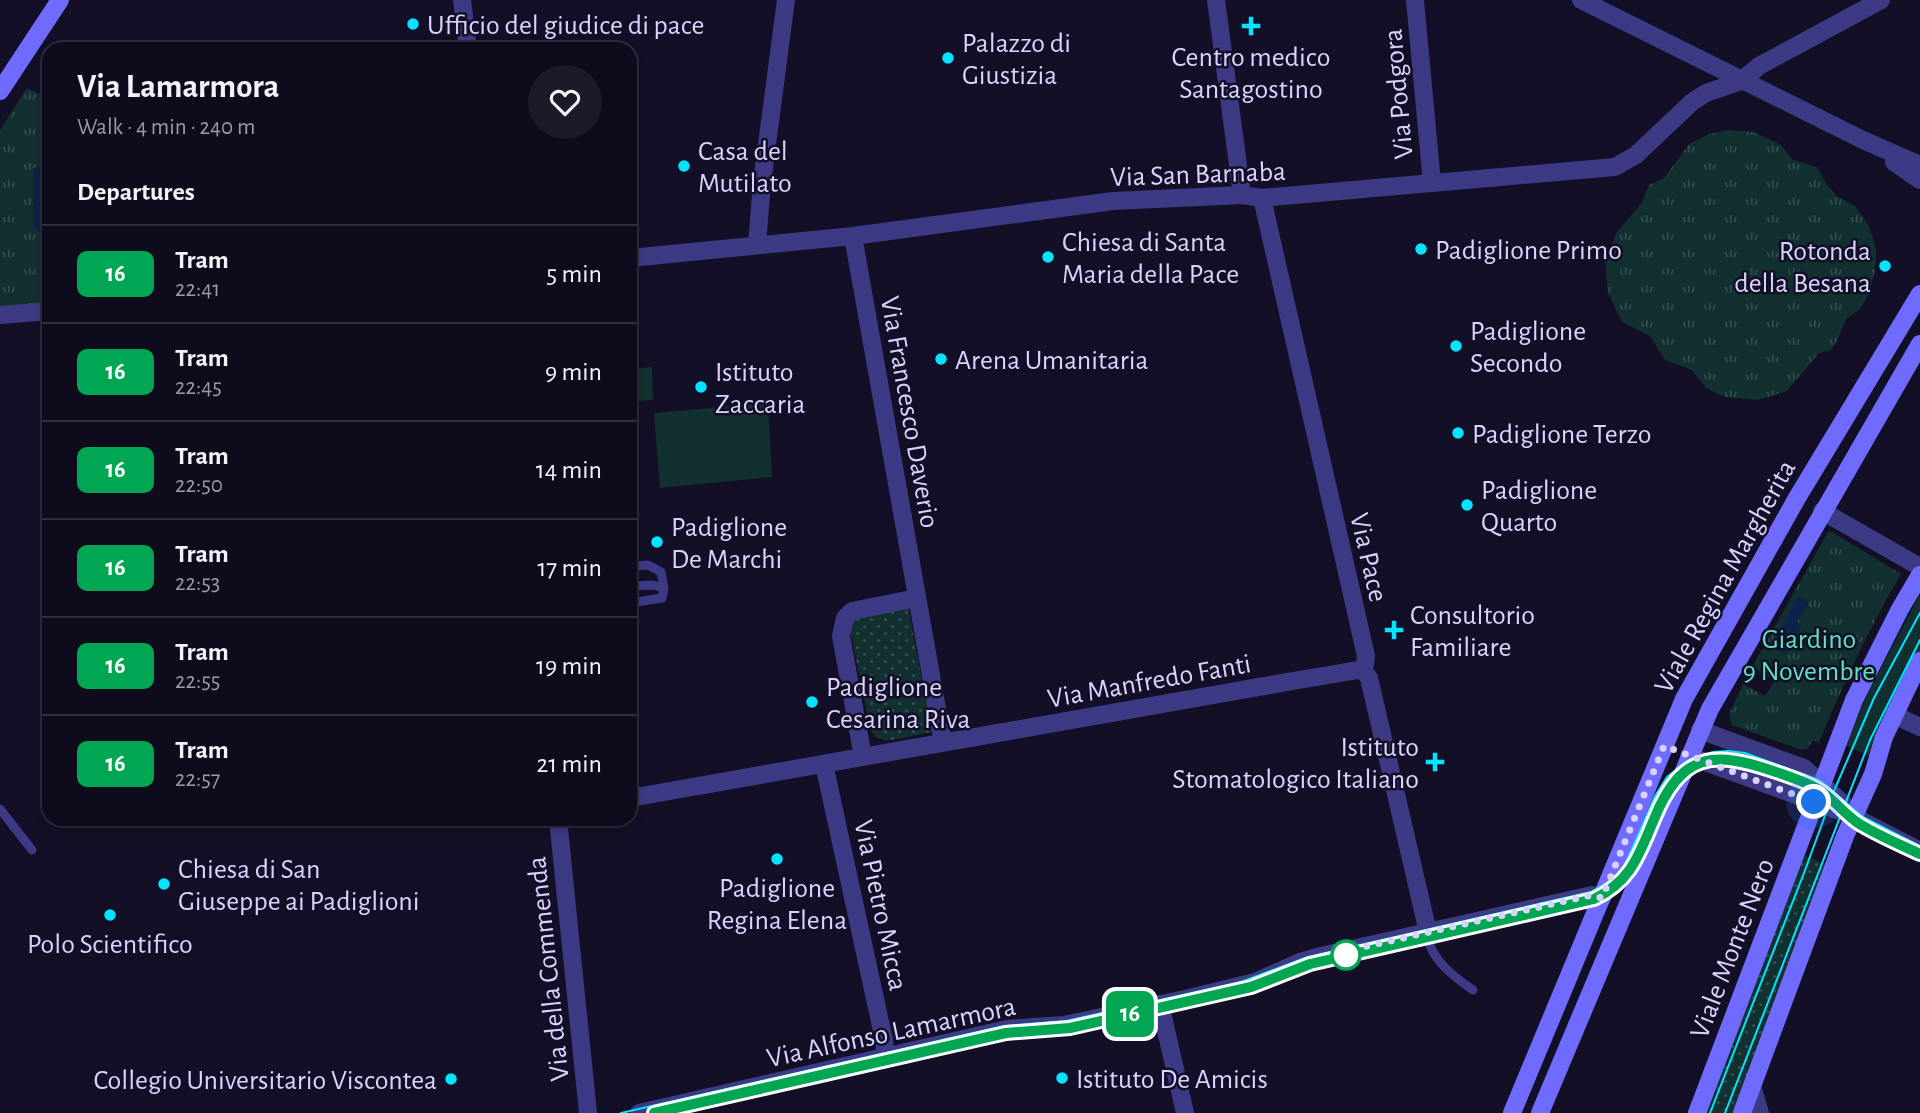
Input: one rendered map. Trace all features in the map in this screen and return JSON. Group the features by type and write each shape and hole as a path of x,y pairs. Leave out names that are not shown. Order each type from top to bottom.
{"main road":[{"path":"0,91 60,0"},
{"name":"Viale Regina Margherita","path":"1512,1113 1674,721 1730,615 1797,498 1920,293"},
{"name":"Viale Regina Margherita","path":"1540,1113 1710,709 1920,344"},
{"path":"1797,498 1822,511"},
{"name":"Viale Monte Nero","path":"1697,1113 1821,783 1865,678 1920,575"},
{"path":"1742,1113 1845,836 1873,774 1894,715 1920,661"},
{"path":"1674,721 1700,730"},
{"path":"1664,746 1689,756"},
{"path":"1602,898 1625,908"}],"street":[{"path":"462,0 467,42"},
{"path":"757,245 762,182 786,0"},
{"path":"1216,0 1242,195"},
{"name":"Via Podgora","path":"1415,0 1432,183"},
{"path":"1581,0 1741,81 1920,165"},
{"name":"Via San Barnaba","path":"637,256 853,236 1113,201 1242,195 1262,198 1615,167 1636,155 1692,102 1706,93 1741,81 1759,66 1881,0"},
{"path":"1863,140 1920,180"},
{"name":"Via Pace","path":"1262,198 1366,656 1364,671 1369,678 1428,932"},
{"name":"Via Francesco Daverio","path":"853,236 943,743"},
{"path":"0,316 42,312"},
{"path":"1822,511 1920,567"},
{"path":"637,797 863,757 841,626 852,611 917,598"},
{"name":"Via Manfredo Fanti","path":"863,757 1287,682 1364,671"},
{"path":"1894,715 1920,727"},
{"name":"Viale Regina Margherita","path":"1700,730 1804,768 1821,783"},
{"path":"1689,756 1855,816"},
{"name":"Via Pietro Micca","path":"824,764 886,1058"},
{"path":"1821,783 1855,816 1920,851"},
{"name":"Via della Commenda","path":"559,826 588,1113"},
{"name":"Via Alfonso Lamarmora","path":"639,1113 1007,1029 1064,1025 1160,1004 1255,982 1311,959 1592,895 1602,898"},
{"path":"1160,1004 1185,1113"},
{"path":"1752,1086 1760,1113"}],"lane":[{"path":"637,566 648,565 661,572 664,588 662,598 637,602"},
{"path":"637,586 664,588"},
{"path":"0,809 32,849"},
{"name":"Via Pace","path":"1428,932 1429,944 1436,956 1459,980 1473,990"}],"green space":[{"path":"27,88 42,95 42,304 0,307 0,130"},
{"path":"1727,130 1754,132 1781,145 1793,160 1817,167 1837,196 1855,206 1869,226 1876,249 1875,272 1868,295 1860,309 1846,319 1831,350 1819,353 1787,391 1758,400 1724,397 1706,388 1692,370 1665,360 1650,336 1622,322 1608,293 1605,259 1617,232 1642,203 1649,185 1664,178 1689,144 1709,134"},
{"path":"652,367 653,400 637,401 637,368"},
{"path":"768,403 772,477 660,488 654,413"},
{"name":"Giardino 9 Novembre","path":"1828,532 1901,574 1857,657 1819,743 1813,740 1808,748 1802,750 1732,725 1729,714 1743,684 1765,696 1775,680 1752,667"},
{"path":"1920,594 1920,652 1871,757 1845,745 1870,689"},
{"path":"908,606 932,732 887,741 876,737 870,728 850,630 858,615"},
{"path":"1800,854 1829,865 1734,1113 1707,1113 1704,1111"}],"water":[{"path":"42,160 42,235 33,229 33,168 39,168"},
{"path":"1798,596 1809,602 1797,622 1802,625 1785,654 1771,647"}],"tram line":[{"path":"1710,1113 1834,791 1874,698 1920,613"},
{"path":"1725,1113 1870,740 1920,640"},
{"path":"621,1113 1004,1026 1066,1021 1241,982 1308,957 1591,892 1613,879 1624,867 1655,796 1667,777 1687,761 1713,752 1745,753 1819,780 1863,817 1920,846"},
{"name":"16","path":"654,1113 1006,1033 1070,1028 1251,987 1310,964 1594,899 1611,890 1630,872 1669,787 1686,770 1713,760 1743,761 1809,784 1829,796 1853,820 1920,854"}],"place":[{"name":"Ufficio del giudice di pace","path":"413,24"},
{"name":"Centro medico Santagostino","path":"1251,26"},
{"name":"Palazzo di Giustizia","path":"948,58"},
{"name":"Casa del Mutilato","path":"684,166"},
{"name":"Padiglione Primo","path":"1421,249"},
{"name":"Chiesa di Santa Maria della Pace","path":"1048,257"},
{"name":"Rotonda della Besana","path":"1885,266"},
{"name":"Padiglione Secondo","path":"1456,346"},
{"name":"Arena Umanitaria","path":"941,359"},
{"name":"Istituto Zaccaria","path":"701,387"},
{"name":"Padiglione Terzo","path":"1458,433"},
{"name":"Padiglione Quarto","path":"1467,505"},
{"name":"Padiglione De Marchi","path":"657,542"},
{"name":"Consultorio Familiare","path":"1394,630"},
{"name":"Padiglione Cesarina Riva","path":"812,702"},
{"name":"Istituto Stomatologico Italiano","path":"1435,762"},
{"name":"Padiglione Regina Elena","path":"777,859"},
{"name":"Chiesa di San Giuseppe ai Padiglioni","path":"164,884"},
{"name":"Polo Scientifico","path":"110,915"},
{"name":"Istituto De Amicis","path":"1062,1078"},
{"name":"Collegio Universitario Viscontea","path":"451,1079"}],"route":[{"path":"1346,955 1346,951 1479,920 1592,895 1602,898 1664,746 1814,802"}]}
